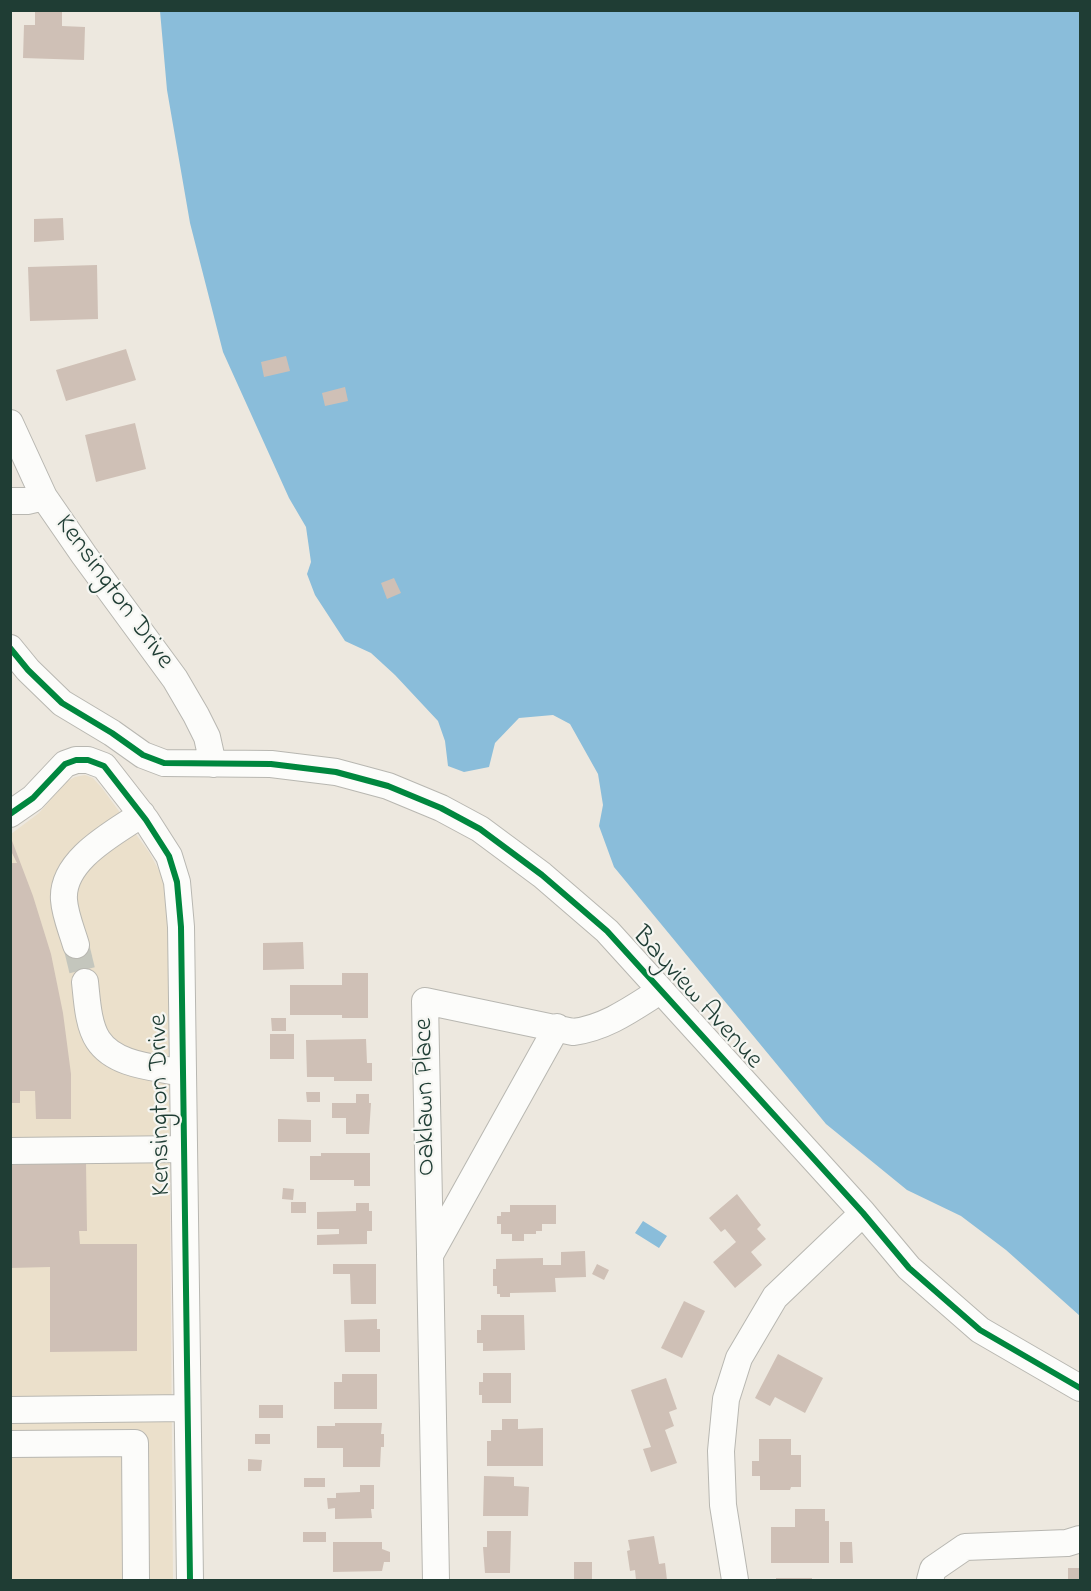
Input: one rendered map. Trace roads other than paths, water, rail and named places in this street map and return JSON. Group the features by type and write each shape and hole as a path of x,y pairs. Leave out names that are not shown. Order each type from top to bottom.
{"street":[{"name":"Kensington Drive","path":"10,423 44,496 84,555 175,679 207,737 213,764"},
{"path":"10,501 27,501 44,496"},
{"name":"Bayview Avenue","path":"10,648 28,670 62,703 143,755 164,762 180,764 271,764 336,772 388,786 441,808 480,829 542,875 607,931 863,1213 909,1268 980,1330 1080,1388"},
{"name":"Kensington Drive","path":"10,814 33,798 65,764 88,759 104,766 142,814 169,856 177,882 181,927 190,1581"},
{"path":"76,945 64,899 68,878 77,863 95,845 142,814"},
{"path":"84,982 91,1020 98,1040 114,1056 138,1064 183,1072"},
{"name":"Oaklawn Place","path":"436,1581 425,1001 558,1027 573,1032 587,1030 609,1022 660,991"},
{"name":"Oaklawn Place","path":"430,1256 558,1027"},
{"path":"10,1151 184,1149"},
{"path":"735,1581 723,1505 721,1451 726,1399 739,1358 775,1297 863,1213"},
{"path":"10,1410 187,1408"},
{"path":"10,1444 135,1443 136,1581"},
{"path":"930,1581 933,1569 965,1547 1067,1543 1080,1539"}],"water":[{"path":"160,11 1080,11 1080,1316 1006,1250 961,1216 907,1190 826,1124 614,867 599,826 603,805 598,774 570,724 553,715 519,718 495,743 489,767 464,772 448,766 445,741 438,721 371,653 345,641 315,595 307,574 311,562 306,527 289,498 223,352 190,223 167,90"},
{"path":"643,1221 667,1236 659,1248 635,1233"}],"tunnel":[{"path":"76,945 85,982"}]}
